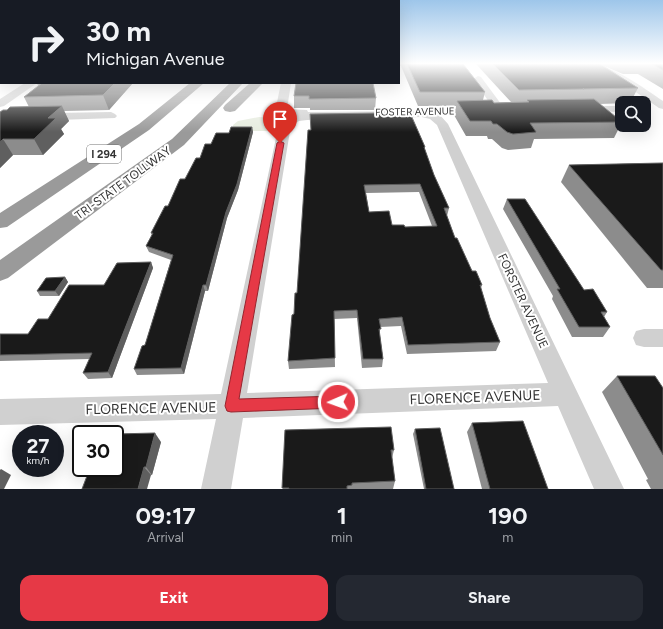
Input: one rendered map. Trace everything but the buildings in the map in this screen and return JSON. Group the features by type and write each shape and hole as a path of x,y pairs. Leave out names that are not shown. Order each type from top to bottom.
{"highway":[{"path":"2,220 96,144 174,87"},
{"name":"I 294","path":"2,220 144,127 193,87"},
{"name":"TRI-STATE TOLLWAY","path":"0,272 178,142 234,87"},
{"path":"178,142 212,125 253,87"}],"street":[{"path":"0,104 26,87"},
{"path":"216,489 283,128 286,122 286,87"},
{"name":"FOSTER AVENUE","path":"285,116 446,114 504,110 485,87"},
{"path":"634,87 663,107"},
{"path":"651,108 663,107"},
{"path":"569,109 615,108"},
{"name":"FOSTER AVENUE","path":"285,116 446,114"},
{"name":"FORSTER AVENUE","path":"446,114 439,120 447,134 609,489"},
{"path":"0,118 111,116"},
{"name":"FLORENCE AVENUE","path":"0,412 231,406 566,394"}],"shaded area":[{"path":"259,117 272,118 276,120 270,122 267,131 234,131 233,125 238,121"}],"route":[{"path":"280,143 231,406 338,402"}]}
